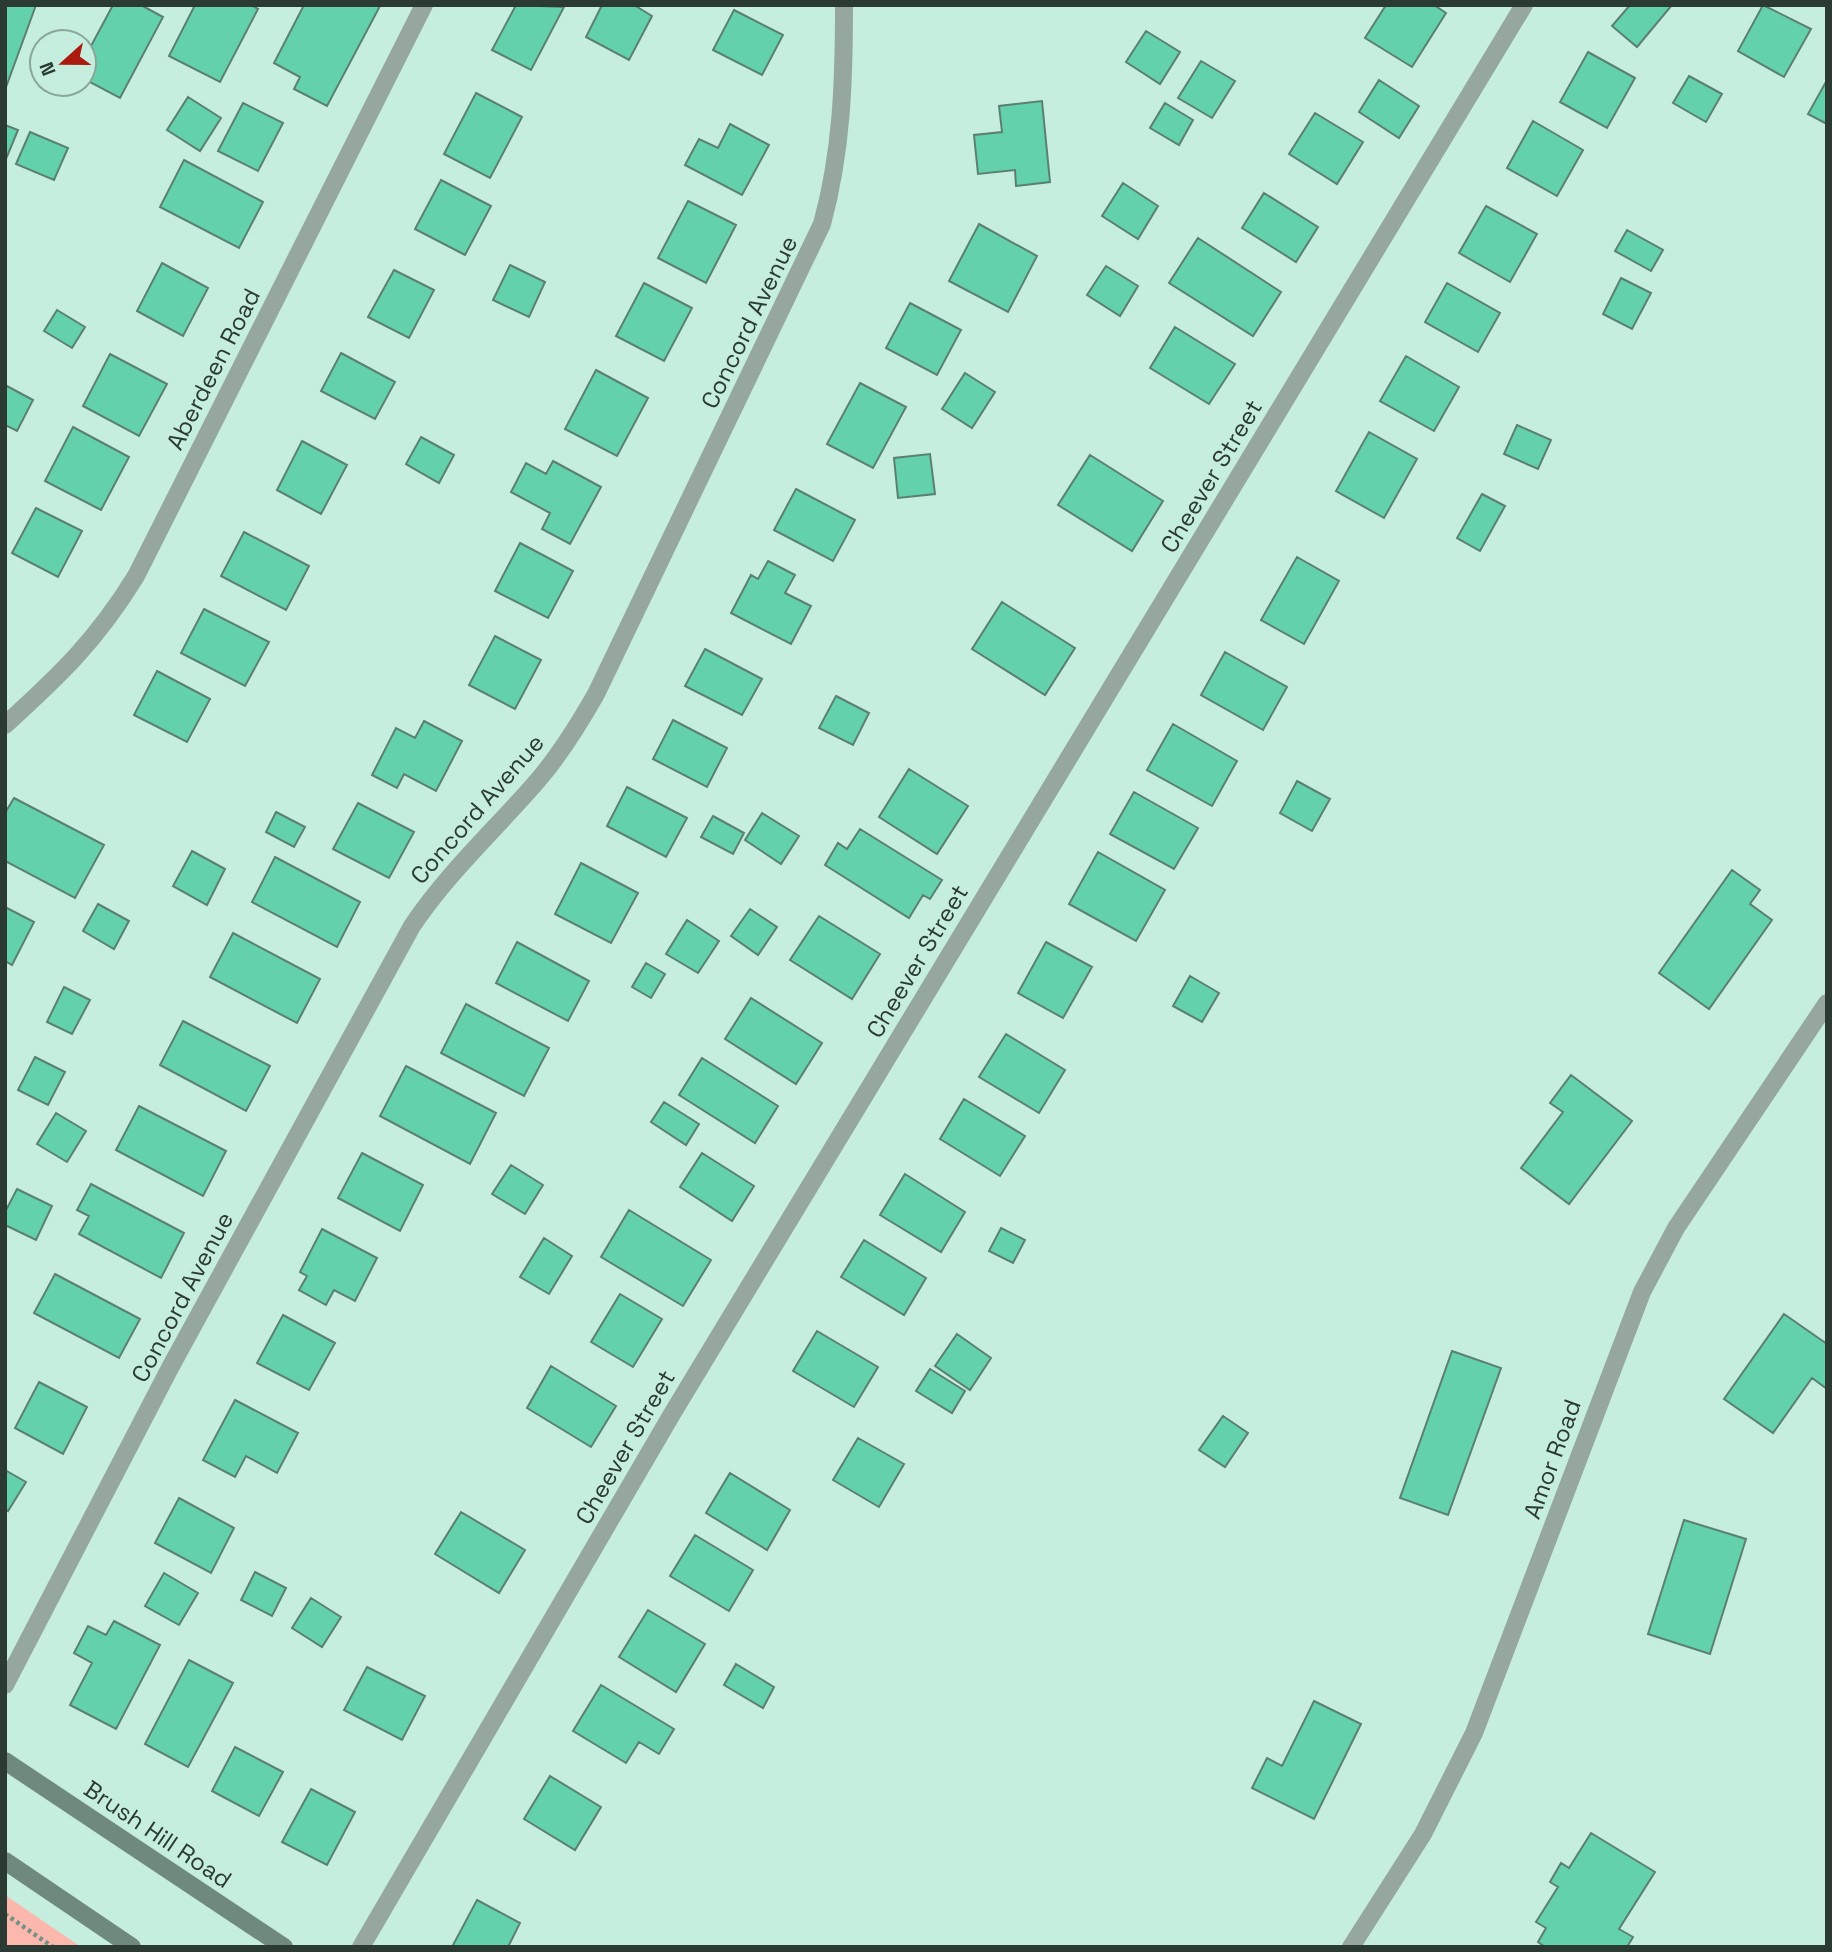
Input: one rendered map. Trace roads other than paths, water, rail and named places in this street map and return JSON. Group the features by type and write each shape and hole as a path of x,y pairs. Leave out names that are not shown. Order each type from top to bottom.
{"main road":[{"name":"Brush Hill Road","path":"5,1761 284,1947"},
{"path":"5,1861 132,1947"}],"street":[{"name":"Aberdeen Road","path":"5,725 74,662 98,634 136,576 424,5"},
{"name":"Concord Avenue","path":"5,1685 171,1366 412,926 456,867 561,751 596,694 810,255 822,225 838,155 842,117 844,5"},
{"name":"Cheever Street","path":"361,1947 673,1414 1524,5"},
{"name":"Amor Road","path":"1351,1947 1429,1824 1474,1733 1642,1292 1676,1228 1827,1003"}]}
